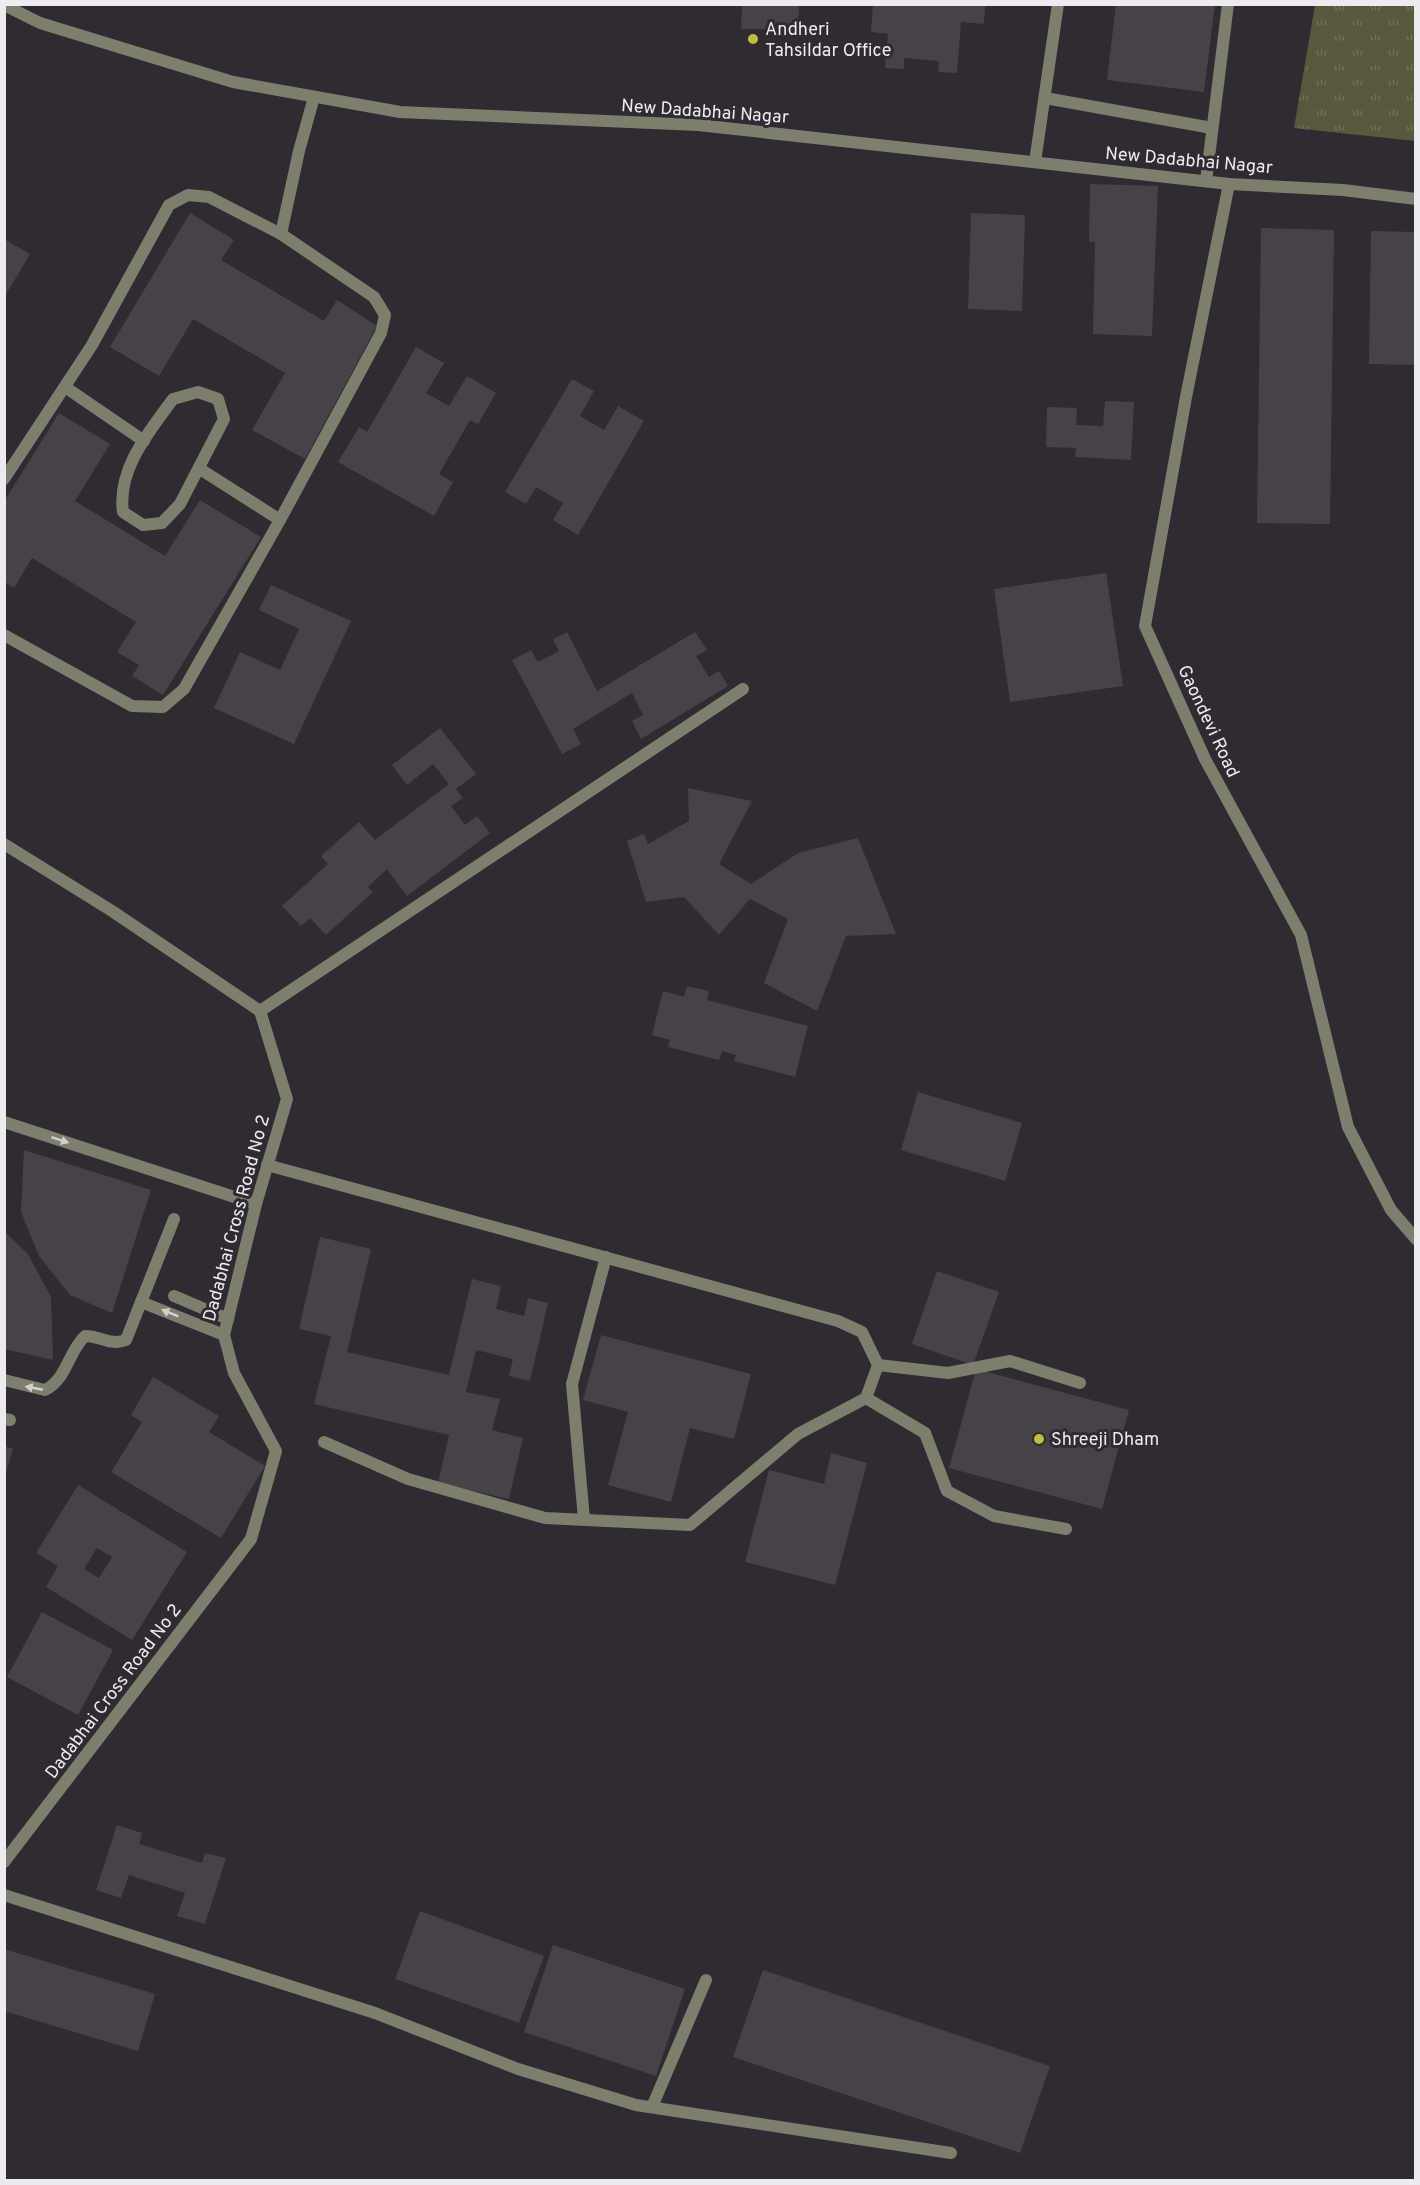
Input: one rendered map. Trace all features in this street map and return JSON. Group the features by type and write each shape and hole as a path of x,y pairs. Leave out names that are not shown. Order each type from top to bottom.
{"street":[{"path":"1035,162 1058,4"},
{"path":"1206,181 1228,4"},
{"name":"New Dadabhai Nagar","path":"4,5 40,23 233,82 400,112 698,125 1229,184 1343,190 1416,199"},
{"path":"281,234 299,151 314,97"},
{"path":"1045,98 1212,128"},
{"name":"Gaondevi Road","path":"1229,184 1186,397 1145,626 1204,759 1301,935 1348,1127 1391,1210 1416,1239"},
{"path":"4,479 92,345 169,206 188,195 209,197 281,234 374,297 385,315 381,333 280,520 184,689 163,707 132,706 4,635"},
{"path":"65,387 144,441"},
{"path":"198,392 218,399 224,418 200,469 180,504 162,523 143,525 123,512 121,495 129,469 144,441 173,399 198,392"},
{"path":"200,469 280,520"},
{"path":"4,844 112,911 260,1011 744,689"},
{"name":"Dadabhai Cross Road No 2","path":"4,1862 251,1539 276,1451 234,1373 224,1335 256,1204 287,1099 260,1011"},
{"path":"4,1122 256,1204"},
{"path":"267,1165 838,1321 862,1332 878,1365 866,1398 798,1434 690,1525 545,1518 408,1479 324,1442"},
{"path":"4,1380 45,1390 57,1384 78,1343 86,1336 96,1336 110,1343 126,1340 174,1219"},
{"path":"584,1519 572,1384 606,1257"},
{"path":"174,1296 228,1319"},
{"path":"141,1302 224,1335"},
{"path":"878,1365 948,1373 1010,1361 1080,1383"},
{"path":"866,1398 925,1433 947,1491 994,1516 1066,1529"},
{"path":"4,1895 375,2013 518,2069 652,2108 951,2153"},
{"path":"652,2108 706,1980"}],"green space":[{"path":"1315,5 1415,5 1415,141 1294,128"}],"building":[{"path":"742,4 799,4 798,29 741,29"},
{"path":"873,4 985,4 984,24 961,22 957,73 938,72 939,61 904,58 904,69 885,68 888,34 871,32"},
{"path":"1116,4 1215,4 1204,92 1107,80"},
{"path":"1090,184 1158,186 1152,336 1093,334 1095,242 1089,242"},
{"path":"190,213 234,240 221,260 324,321 337,300 377,326 305,459 252,430 285,373 193,319 159,376 110,347"},
{"path":"971,213 1025,215 1022,311 968,309"},
{"path":"1261,228 1334,230 1330,524 1257,523"},
{"path":"1371,231 1416,232 1416,365 1369,364"},
{"path":"4,239 30,254 4,298"},
{"path":"416,347 444,363 426,393 449,406 467,376 496,393 478,424 470,420 439,474 453,482 434,516 338,462 359,427 367,432"},
{"path":"572,379 594,391 580,416 604,430 618,406 644,421 578,535 553,520 563,503 536,487 526,504 505,492"},
{"path":"1105,401 1134,402 1131,460 1075,457 1076,448 1046,447 1047,407 1077,408 1076,425 1103,426"},
{"path":"59,413 110,444 75,501 165,556 200,500 261,537 163,695 132,676 139,665 117,652 136,622 32,558 14,588 5,582 5,500"},
{"path":"1106,573 1123,686 1010,702 994,589"},
{"path":"271,585 351,621 294,744 214,708 240,652 280,670 299,629 259,610"},
{"path":"567,632 597,691 695,632 707,650 696,656 709,677 719,671 728,686 641,739 632,721 643,715 632,693 573,729 581,744 562,754 512,660 531,650 538,662 559,651 553,639"},
{"path":"440,728 476,774 456,789 463,798 451,806 465,825 477,816 490,833 407,896 387,869 368,887 373,892 326,935 310,918 301,926 282,906 328,864 321,856 359,822 375,840 449,784 433,764 407,785 392,765"},
{"path":"688,788 752,801 719,864 751,884 798,853 858,838 896,934 846,936 817,1011 764,983 788,919 750,899 719,935 684,897 646,902 627,841 644,834 648,844 689,821"},
{"path":"687,986 709,991 707,1000 808,1026 795,1077 734,1061 736,1055 722,1051 719,1060 668,1047 670,1040 652,1035 663,991 684,997"},
{"path":"918,1092 1022,1123 1005,1181 901,1150"},
{"path":"24,1150 151,1190 112,1313 70,1295 39,1256 21,1212"},
{"path":"4,1231 28,1254 51,1297 53,1360 4,1349"},
{"path":"320,1237 371,1249 347,1352 449,1375 472,1279 501,1286 496,1309 524,1316 528,1298 548,1303 530,1381 509,1376 513,1359 476,1350 466,1392 500,1399 492,1430 523,1438 509,1499 438,1483 449,1435 314,1404 331,1336 299,1329"},
{"path":"937,1271 999,1292 973,1365 912,1344"},
{"path":"601,1335 751,1374 734,1439 690,1428 671,1502 608,1485 628,1412 583,1400"},
{"name":"Shreeji Dham","path":"976,1369 1129,1410 1102,1509 949,1468"},
{"path":"153,1377 219,1416 209,1432 265,1466 221,1538 111,1472 142,1422 131,1415"},
{"path":"4,1446 13,1449 5,1475 4,1475"},
{"path":"831,1453 867,1463 835,1585 745,1562 769,1470 824,1484"},
{"path":"78,1485 187,1552 132,1640 46,1587 58,1566 36,1553","holes":["97,1548 112,1557 99,1578 84,1569"]},
{"path":"42,1612 113,1650 78,1715 7,1677"},
{"path":"117,1825 142,1833 139,1844 202,1863 205,1853 226,1858 205,1924 177,1916 185,1893 129,1875 121,1898 96,1890"},
{"path":"420,1911 544,1956 519,2023 395,1979"},
{"path":"553,1945 685,1989 656,2076 524,2032"},
{"path":"4,1949 155,1994 138,2051 4,2011"},
{"path":"763,1970 1050,2066 1020,2153 733,2057"}],"place":[{"name":"Andheri Tahsildar Office","path":"753,39"},
{"name":"Shreeji Dham","path":"1039,1439"}]}
